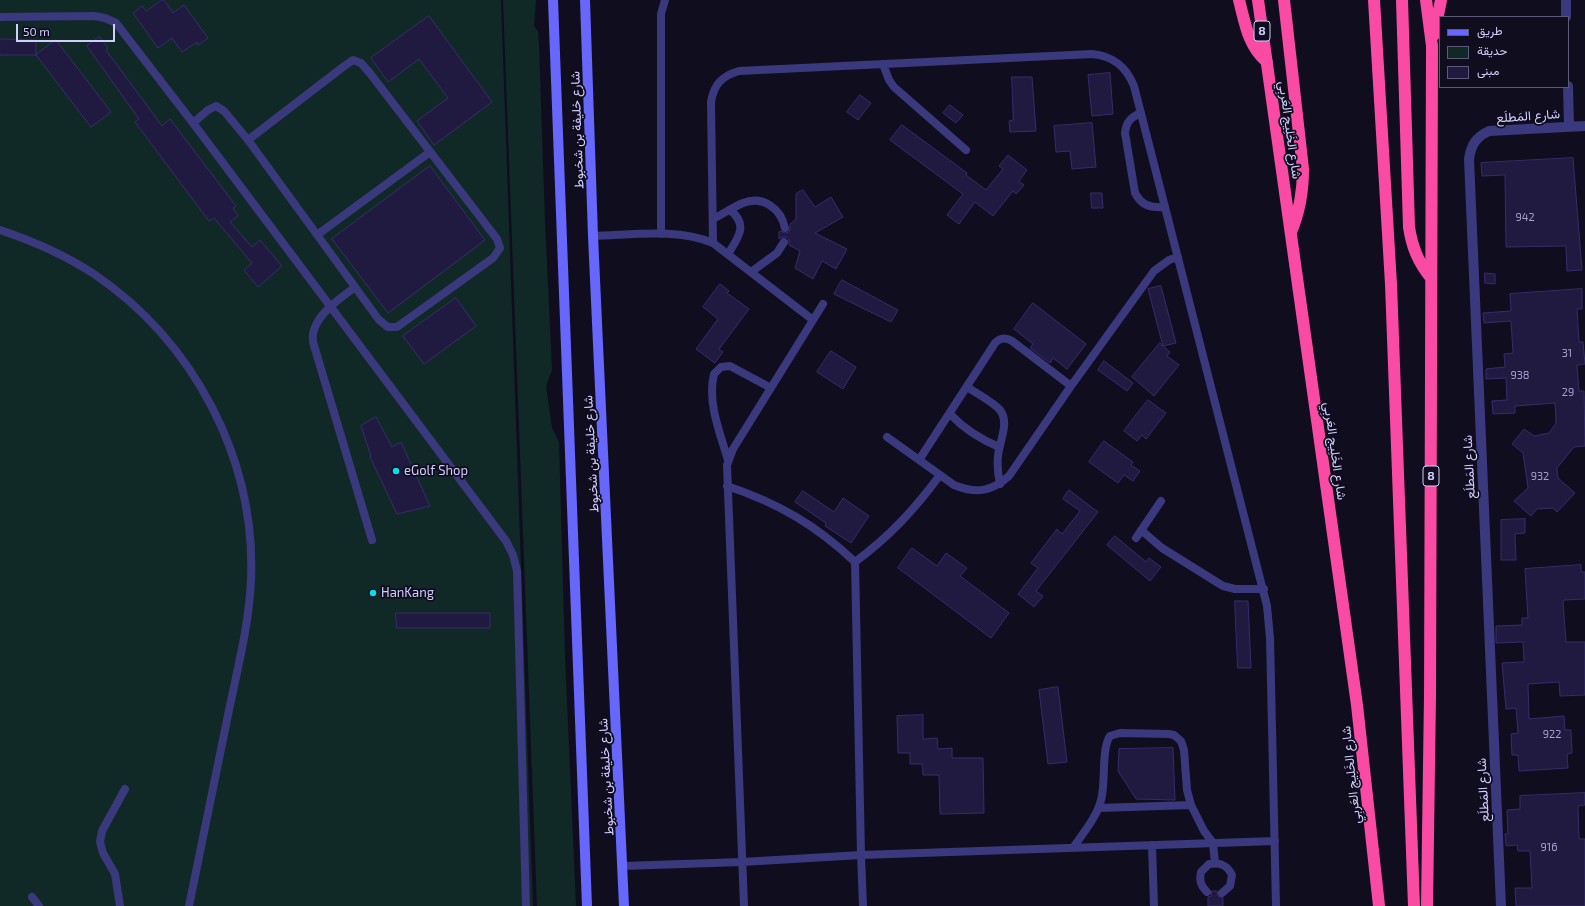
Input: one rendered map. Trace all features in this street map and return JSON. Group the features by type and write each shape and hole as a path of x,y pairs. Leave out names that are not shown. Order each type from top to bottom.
{"highway":[{"path":"1239,0 1249,39 1256,52 1267,62"},
{"name":"شارع الخَلِيج العَربِي","path":"1258,0 1357,705 1379,906"},
{"path":"1284,0 1303,169 1301,201 1296,220 1290,232"},
{"path":"1374,0 1391,284 1414,906"},
{"path":"1402,0 1409,227 1415,254 1422,267 1431,278"},
{"name":"8","path":"1426,0 1432,46 1430,695 1427,906"},
{"path":"1432,46 1441,0"}],"main road":[{"name":"شارع خليفة بن شخبوط","path":"553,0 587,906"},
{"name":"شارع خليفة بن شخبوط","path":"585,0 593,236 624,906"}],"street":[{"path":"1566,0 1566,16"},
{"path":"1568,88 1569,126"},
{"name":"شارع المَطلَع","path":"1501,906 1469,159 1474,142 1483,134 1489,132 1585,126"}],"lane":[{"path":"661,234 661,14 665,0"},
{"path":"0,17 94,16 105,18 116,23 193,123 501,535 513,555 517,571 526,906"},
{"path":"714,243 711,102 712,93 716,84 722,78 730,74 739,71 1092,54 1103,55 1114,60 1123,67 1130,76 1134,86 1264,590 1270,638 1276,906"},
{"path":"193,123 208,110 216,106 224,110 248,140 379,320 388,327 397,327 493,258 500,248 497,239 361,63 353,60 248,140"},
{"path":"883,64 888,80 894,87 966,150"},
{"path":"1141,113 1129,120 1125,133 1135,193 1138,199 1149,206 1165,207"},
{"path":"317,235 430,152"},
{"path":"713,219 744,202 764,202 776,209 780,214 785,228"},
{"path":"728,254 739,237 740,231 738,219 730,210"},
{"path":"0,230 48,248 93,274 130,302 154,325 186,364 203,390 222,428 238,471 250,537 250,599 243,645 189,906"},
{"path":"593,236 661,234 688,235 714,243 813,320"},
{"path":"751,272 777,253 784,242"},
{"path":"886,438 954,485 965,490 977,491 989,489 1000,484 1009,476 1154,270 1169,260 1178,257"},
{"path":"355,287 330,307 317,322 313,331 313,342 372,540"},
{"path":"728,460 733,449 823,304"},
{"path":"919,460 998,340 1005,338 1012,341 1071,386"},
{"path":"744,906 728,460 715,413 713,390 714,374 721,367 730,366 771,388"},
{"path":"967,387 1000,411 1004,422 997,466 1000,484"},
{"path":"950,414 977,437 999,447"},
{"path":"855,562 906,518 940,475"},
{"path":"728,486 751,494 796,516 836,545 855,562 863,906"},
{"path":"1136,538 1160,501"},
{"path":"1141,530 1162,548 1223,586 1235,589 1264,590"},
{"path":"1073,848 1099,808 1103,791 1108,740 1110,736 1120,733 1169,734 1178,738 1183,745 1187,790 1191,805 1204,831 1213,843 1214,863"},
{"path":"120,906 115,874 103,853 100,842 102,831 125,789"},
{"path":"1099,808 1191,805"},
{"path":"623,866 742,862 861,855 1275,840"},
{"path":"1152,845 1154,906"},
{"path":"1207,892 1201,883 1201,872 1209,864 1214,863 1225,866 1232,875 1230,886 1222,894"},
{"path":"32,898 40,906"}],"green space":[{"path":"0,0 501,0 533,906 0,906"},
{"path":"503,0 536,0 534,26 538,31 539,45 552,370 546,386 552,428 559,442 565,656 576,906 537,906"}],"building":[{"path":"164,0 173,13 184,5 208,38 198,45 197,42 182,52 172,38 158,48 133,13 142,6 146,11"},
{"path":"429,16 492,102 434,145 417,121 448,98 419,59 388,82 371,58"},
{"path":"100,37 108,48 106,50 162,126 170,119 236,206 233,208 238,216 230,222 252,247 260,240 282,266 258,287 244,270 252,263 214,218 209,221 135,122 139,119 87,46"},
{"path":"0,39 36,40 36,55 0,55"},
{"path":"56,40 111,112 91,127 36,55"},
{"path":"1110,73 1113,114 1092,116 1088,75"},
{"path":"1012,77 1032,77 1036,131 1010,132 1009,121 1013,120"},
{"path":"860,95 871,103 858,120 847,112"},
{"path":"950,105 963,115 956,123 943,113"},
{"path":"1092,123 1096,167 1072,169 1070,151 1056,152 1054,126"},
{"path":"902,125 967,173 966,175 986,190 1003,169 999,166 1008,155 1027,170 1019,181 1024,185 1016,194 1013,191 993,216 975,202 959,224 947,215 963,194 890,140"},
{"path":"1573,158 1582,270 1567,271 1566,246 1506,247 1505,175 1482,176 1481,163"},
{"path":"430,166 485,240 388,313 332,239"},
{"path":"803,190 815,207 831,197 843,217 815,233 847,249 836,269 822,261 813,279 795,268 800,251 789,245 789,240 787,237 782,237 779,239 779,232 789,232 790,224 796,219 796,194"},
{"path":"1091,193 1102,193 1103,208 1092,208"},
{"path":"1485,273 1495,274 1495,284 1485,283"},
{"path":"842,280 898,310 891,322 834,294"},
{"path":"720,284 729,291 727,293 749,309 719,349 723,352 715,363 696,349 718,319 703,307"},
{"path":"1161,286 1176,343 1163,346 1148,289"},
{"path":"1582,289 1582,309 1577,309 1579,342 1583,342 1585,364 1577,365 1579,391 1584,391 1585,446 1574,447 1557,468 1558,478 1575,493 1557,512 1553,508 1537,509 1531,516 1514,501 1528,488 1523,453 1512,444 1524,429 1534,436 1549,433 1556,423 1555,403 1515,406 1515,413 1493,414 1492,401 1507,400 1506,378 1486,379 1486,369 1505,367 1504,354 1513,353 1511,321 1484,323 1483,313 1511,311 1510,294"},
{"path":"456,298 476,326 424,364 403,336"},
{"path":"1033,303 1086,344 1067,369 1053,358 1050,363 1030,348 1033,344 1014,329"},
{"path":"1160,343 1170,352 1167,356 1179,365 1154,396 1132,377"},
{"path":"831,351 856,367 843,389 817,372"},
{"path":"1104,361 1133,383 1127,391 1098,370"},
{"path":"1148,400 1166,413 1146,439 1142,435 1137,441 1124,431"},
{"path":"376,417 392,447 401,442 430,506 397,514 370,457 371,456 361,426"},
{"path":"1104,441 1133,462 1131,465 1140,471 1133,481 1124,475 1118,483 1089,462"},
{"path":"1069,490 1098,512 1036,591 1043,596 1034,607 1018,594 1038,568 1031,563 1057,529 1062,534 1080,511 1063,499"},
{"path":"803,491 834,512 843,498 869,516 851,543 825,526 826,523 795,502"},
{"path":"1525,519 1525,533 1515,534 1516,560 1501,560 1501,520"},
{"path":"1115,536 1146,562 1149,558 1161,567 1150,581 1107,545"},
{"path":"912,548 937,566 946,553 967,568 960,576 1009,613 991,638 898,568"},
{"path":"1581,565 1581,572 1585,572 1585,599 1564,600 1563,602 1566,642 1585,642 1585,695 1560,696 1559,682 1528,684 1529,719 1564,716 1565,730 1571,730 1572,753 1567,754 1568,768 1519,771 1518,755 1512,755 1511,734 1518,733 1516,708 1506,709 1502,663 1524,662 1523,642 1496,643 1496,626 1522,625 1522,618 1528,618 1525,569"},
{"path":"1235,601 1248,601 1251,668 1238,668"},
{"path":"396,613 490,613 490,628 397,628"},
{"path":"1058,687 1067,762 1048,764 1039,690"},
{"path":"923,715 923,739 937,738 938,749 952,748 952,758 983,758 984,813 940,814 939,775 923,775 922,764 910,764 910,753 898,753 897,716"},
{"path":"1173,748 1175,800 1136,799 1118,771 1119,749"},
{"path":"1585,793 1585,805 1578,806 1579,839 1585,839 1585,906 1516,906 1515,888 1532,888 1530,851 1518,851 1517,845 1506,846 1505,834 1508,834 1507,810 1520,809 1520,796"},
{"path":"1212,891 1217,891 1218,896 1223,898 1223,906 1208,906 1208,897 1211,896"}],"place":[{"name":"eGolf Shop","path":"396,471"},
{"name":"HanKang","path":"373,593"}]}
